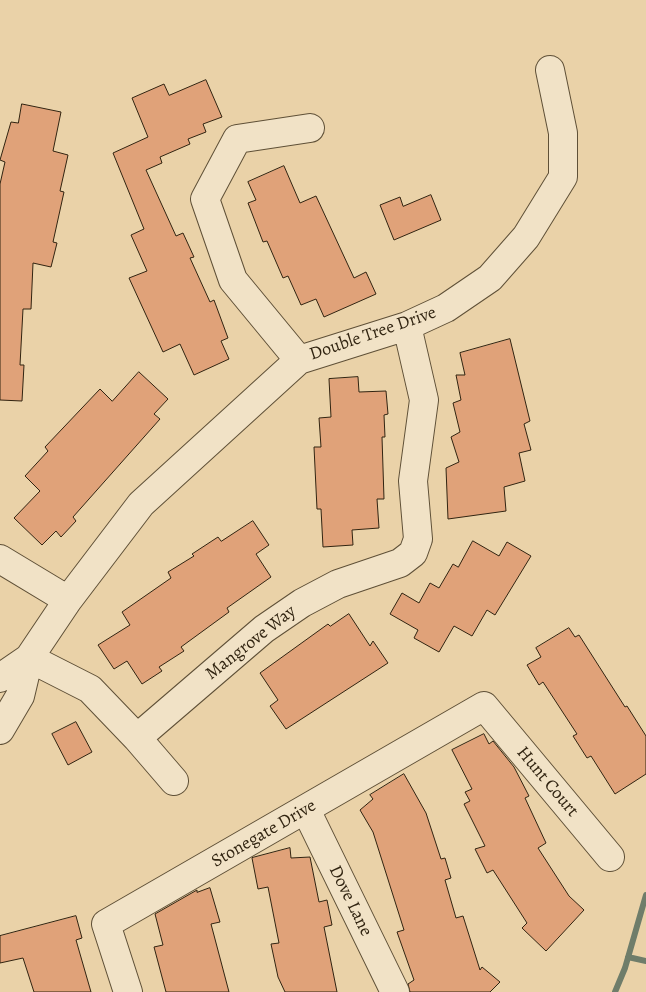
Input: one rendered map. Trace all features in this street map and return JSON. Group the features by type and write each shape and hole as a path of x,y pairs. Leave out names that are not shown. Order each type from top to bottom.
{"street":[{"name":"Double Tree Drive","path":"0,730 20,696 29,658 68,600 141,504 299,360 407,326 446,308 490,278 526,237 562,177 563,133 550,70"},
{"path":"299,360 233,280 205,199 237,139 310,128"},
{"name":"Mangrove Way","path":"137,738 272,624 338,584 400,563 413,553 418,539 413,481 424,400 407,326"},
{"path":"0,558 68,600"},
{"name":"Double Tree Drive","path":"0,678 29,658"},
{"path":"29,658 90,689 137,738 174,781"},
{"name":"Stonegate Drive","path":"128,992 106,924 484,706"},
{"name":"Hunt Court","path":"484,706 610,857"},
{"name":"Dove Lane","path":"306,810 395,992"}],"building":[{"path":"206,80 222,117 203,124 206,132 188,139 190,144 160,157 162,163 146,170 176,236 183,233 194,257 190,258 210,302 214,300 228,338 221,341 229,359 194,375 180,344 163,352 129,278 147,271 131,235 144,229 113,153 148,137 132,98 164,84 169,95"},
{"path":"22,104 61,112 53,151 68,155 60,191 64,192 53,242 57,243 51,267 33,263 31,309 23,309 20,365 24,365 22,401 0,400 0,184 5,162 0,160 11,122 18,123"},
{"path":"284,166 300,203 316,196 354,278 366,272 376,294 324,317 316,299 301,305 288,276 283,278 267,241 263,242 248,203 256,200 248,182"},
{"path":"431,195 441,220 394,240 380,205 400,197 403,206"},
{"path":"510,339 530,421 524,424 531,450 519,453 525,481 504,487 506,511 448,519 446,468 459,462 451,437 460,432 453,403 461,400 456,375 465,375 460,353"},
{"path":"139,372 168,399 154,414 160,419 73,517 76,521 61,537 56,531 42,545 14,518 40,491 25,476 48,451 45,447 100,389 112,401"},
{"path":"358,377 359,392 386,391 388,414 384,415 385,437 382,437 384,499 377,499 379,528 352,530 353,545 323,547 321,509 317,509 314,447 321,447 319,418 331,417 329,379"},
{"path":"253,521 269,545 256,554 271,577 227,608 229,612 181,647 184,651 159,667 162,671 142,684 127,661 114,669 98,645 130,625 122,612 171,578 168,572 194,556 192,554 218,537 221,541"},
{"path":"473,541 499,556 507,542 531,556 495,615 487,610 472,636 454,626 439,652 414,638 418,630 390,614 402,593 419,603 430,583 439,588 453,564 458,567"},
{"path":"349,614 370,646 373,641 388,663 286,729 270,706 278,700 260,673 328,624 330,626"},
{"path":"569,628 575,637 579,635 646,736 646,774 615,794 591,756 587,758 573,736 577,734 543,682 539,685 527,665 541,657 536,648"},
{"path":"76,722 92,752 68,765 52,734"},
{"path":"484,734 489,744 493,741 514,767 529,796 525,798 546,843 538,848 569,896 584,910 546,951 522,928 527,923 493,870 487,873 475,849 485,846 464,804 470,801 465,792 472,789 452,750"},
{"path":"404,774 426,813 441,859 445,858 451,878 445,880 456,918 463,916 480,970 482,967 500,982 490,992 410,992 408,984 414,980 397,932 404,930 373,832 360,810 373,799 370,795"},
{"path":"290,848 291,858 310,857 319,902 327,900 332,925 324,927 337,992 285,992 278,977 271,944 279,943 268,887 258,889 252,858"},
{"path":"210,888 220,922 211,924 229,992 166,992 154,947 163,945 155,914 197,890 197,892"},
{"path":"76,916 82,938 76,940 91,992 34,992 23,958 0,963 0,936"}],"waterway":[{"path":"615,992 625,968 646,895"},
{"path":"628,957 646,961"}]}
